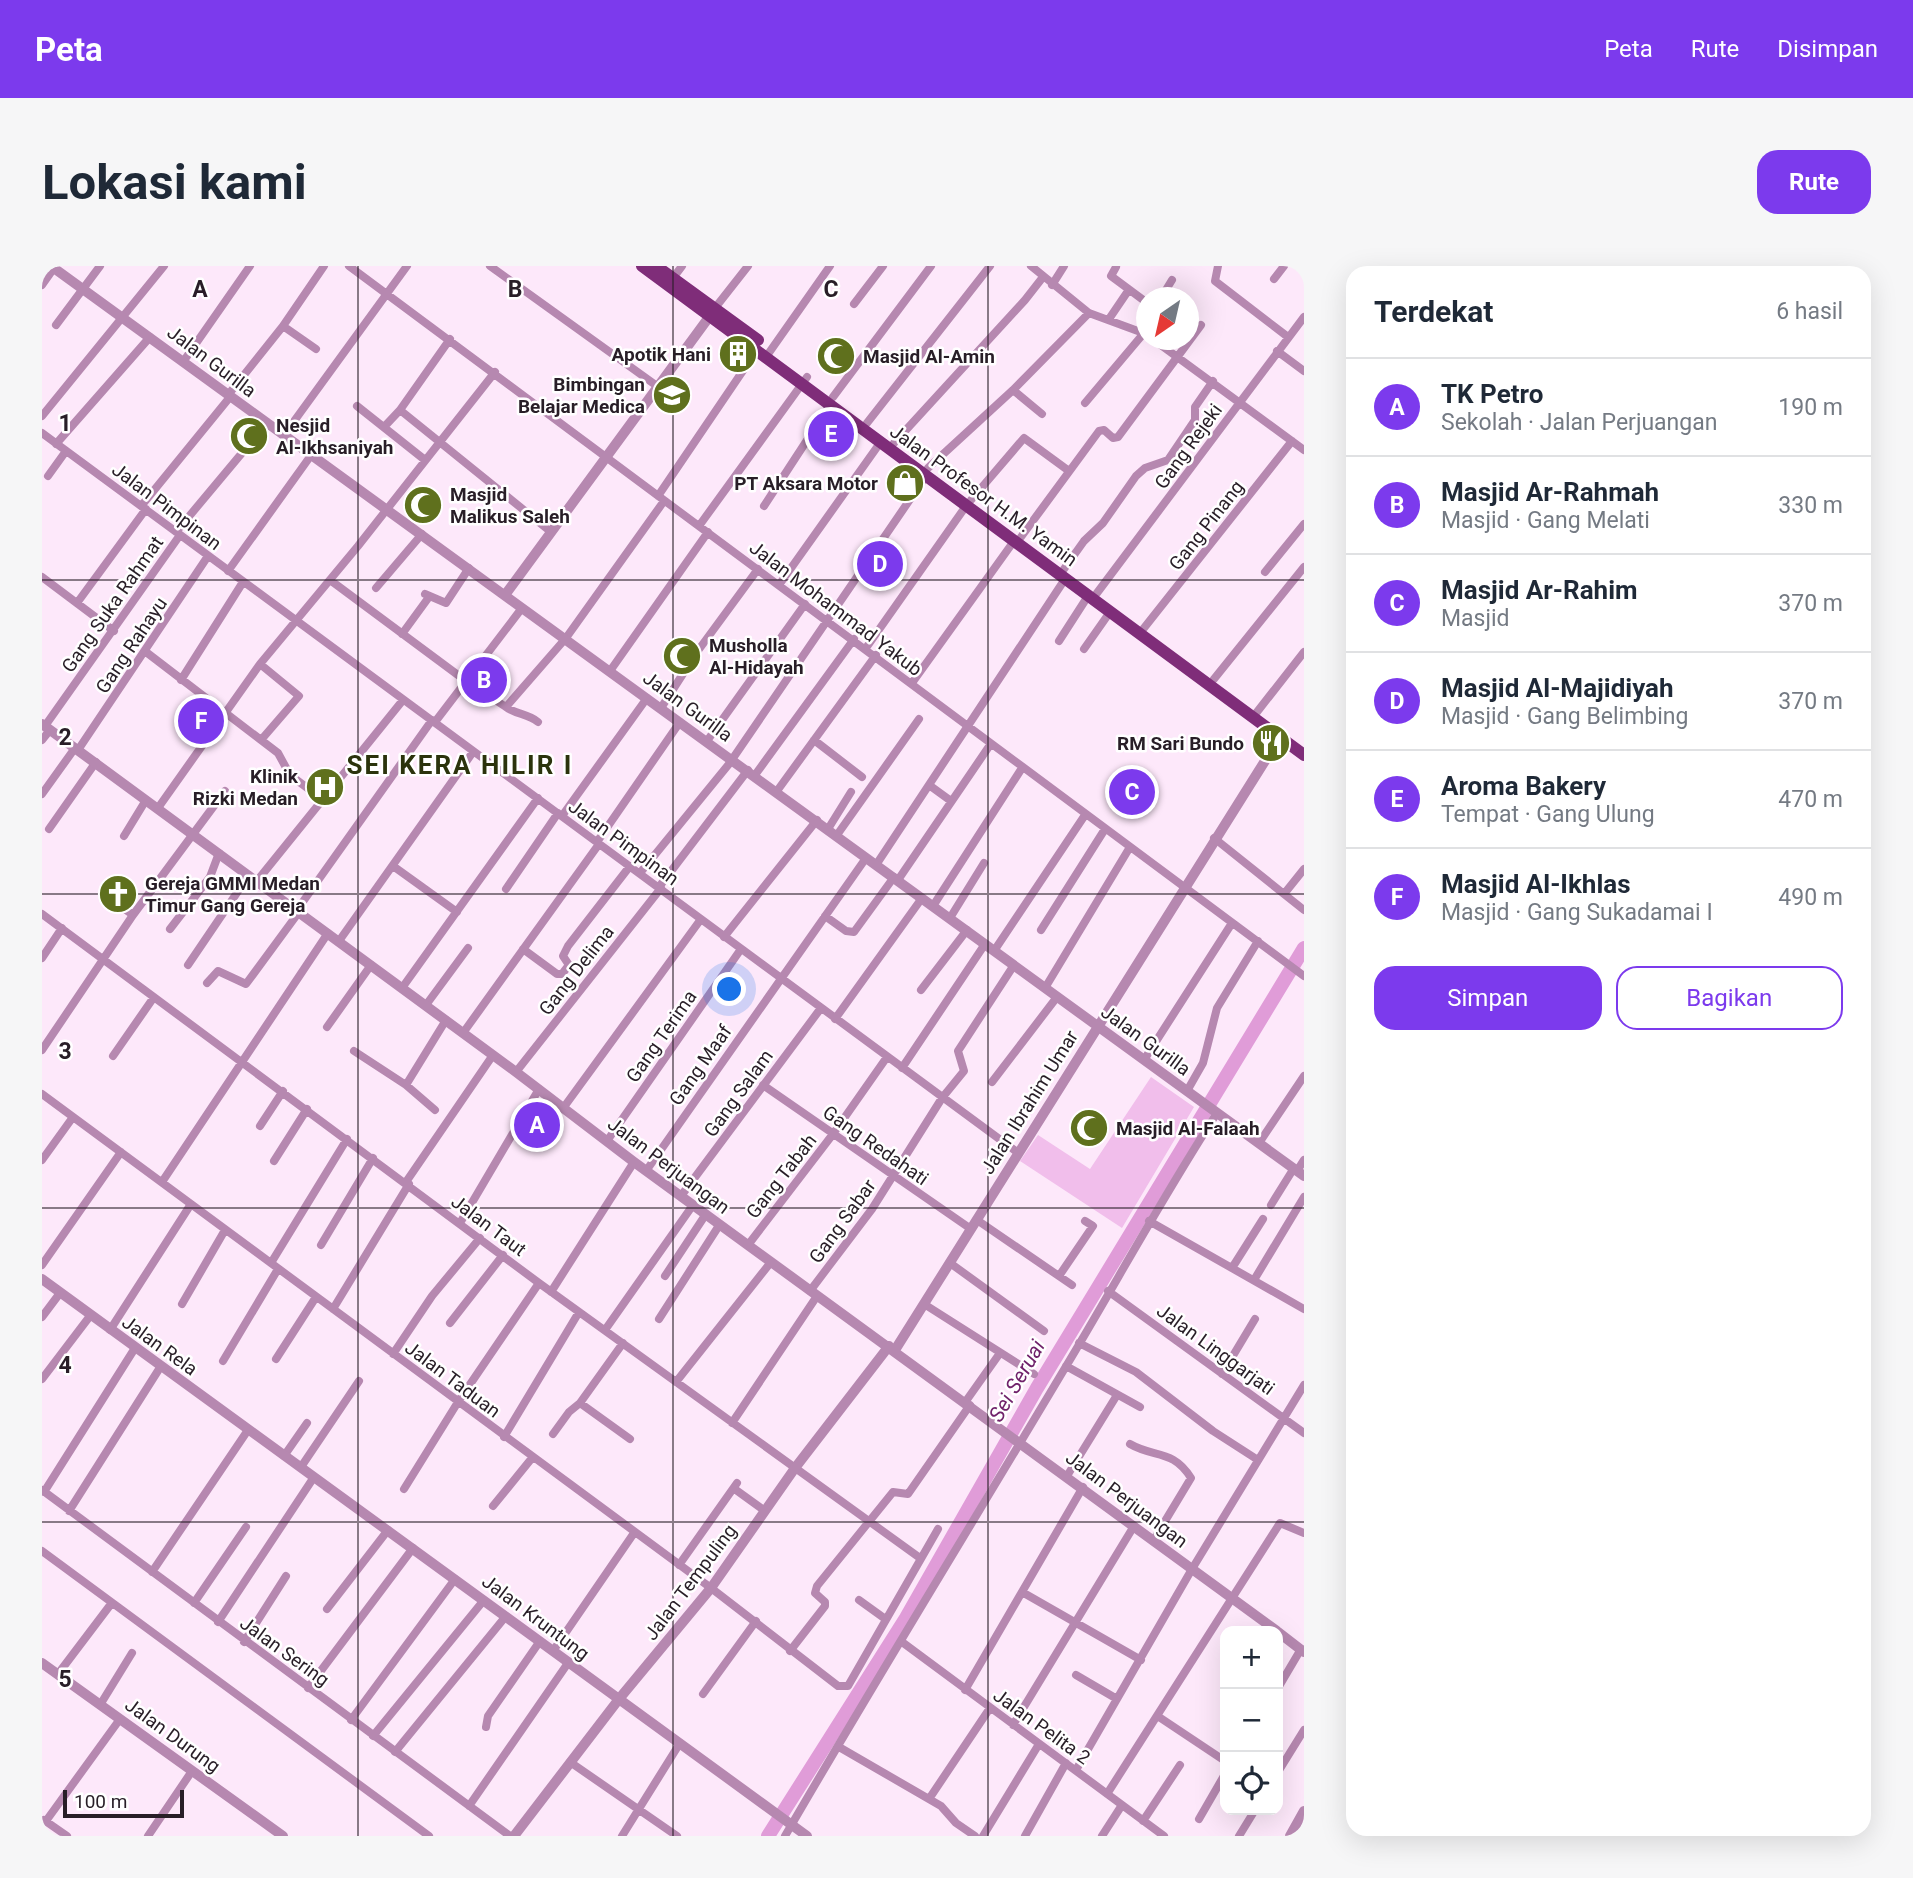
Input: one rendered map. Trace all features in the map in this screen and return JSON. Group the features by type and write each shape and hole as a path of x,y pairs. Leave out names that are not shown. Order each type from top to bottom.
{"main road":[{"name":"Jalan Profesor H.M. Yamin","path":"642,266 712,312 1017,539 1144,628 1281,734 1304,746"},
{"name":"Jalan Profesor H.M. Yamin","path":"656,266 712,312"},
{"name":"Jalan Profesor H.M. Yamin","path":"831,401 867,423 887,443"},
{"name":"Jalan Profesor H.M. Yamin","path":"1093,594 1110,612 1193,668 1214,679 1258,712 1304,755"}],"street":[{"path":"56,325 100,266"},
{"path":"42,416 164,266"},
{"path":"183,362 250,266"},
{"path":"77,603 144,507 283,326 324,266"},
{"name":"Jalan Mohammad Yakub","path":"349,266 825,620 876,655 1021,768 1301,972"},
{"path":"284,435 407,266"},
{"path":"490,266 657,386"},
{"path":"673,278 682,266"},
{"path":"505,595 748,266"},
{"path":"506,707 566,638 764,350 830,266"},
{"path":"854,304 883,266"},
{"path":"764,506 831,401 931,266"},
{"path":"867,423 990,266"},
{"path":"1031,266 1089,313 1136,330"},
{"path":"1052,285 1064,266"},
{"path":"1218,266 1214,281 1288,337"},
{"path":"1274,279 1284,266"},
{"path":"42,285 52,267"},
{"name":"Jalan Gurilla","path":"52,267 122,315 229,396 817,820 1298,1172"},
{"path":"1116,267 1111,276 1136,295"},
{"path":"779,585 887,443 1025,300 1043,277"},
{"path":"1168,287 1172,280"},
{"path":"1109,319 1128,291"},
{"path":"640,873 732,759 927,472 1089,313"},
{"name":"Gang Rejeki","path":"1059,641 1304,317"},
{"path":"912,684 1100,430 1113,438 1118,437 1201,325"},
{"path":"283,326 316,349"},
{"path":"56,444 150,337"},
{"path":"384,427 400,411 450,339"},
{"path":"1085,403 1136,342"},
{"path":"1170,350 1304,450"},
{"path":"1277,351 1304,371"},
{"path":"158,808 260,664 495,372"},
{"path":"699,526 804,381"},
{"path":"876,864 967,727 1084,541 1103,523 1136,476 1145,468 1168,460 1195,420 1195,407 1213,382"},
{"path":"1013,390 1042,414"},
{"path":"357,406 425,460"},
{"path":"400,411 551,532"},
{"name":"Gang Suka Rahmat","path":"42,740 46,726 114,631 178,534 267,423"},
{"name":"Jalan Pimpinan","path":"42,433 243,582 298,616 472,752 560,814 1017,1153"},
{"path":"866,648 968,503 1024,438 1069,471"},
{"name":"Gang Pinang","path":"1144,628 1292,441"},
{"path":"47,476 65,451"},
{"path":"228,570 312,454"},
{"path":"1265,572 1304,524"},
{"path":"610,671 708,532"},
{"path":"376,588 422,534"},
{"name":"Gang Rahayu","path":"42,794 145,652 208,556"},
{"path":"1214,679 1304,567"},
{"path":"402,634 427,596 445,604 469,568"},
{"path":"661,708 697,652 758,569"},
{"path":"42,577 114,631"},
{"path":"330,580 466,681 518,715 529,715 538,722"},
{"path":"181,680 243,582"},
{"path":"708,741 805,604"},
{"path":"206,983 218,971 246,984 433,721 522,608"},
{"path":"1084,649 1110,612"},
{"name":"Gang Delima","path":"516,1072 854,639"},
{"path":"145,652 278,753 290,775 322,799"},
{"path":"1258,712 1304,652"},
{"path":"777,791 876,655"},
{"path":"260,664 299,696 261,740"},
{"path":"506,889 647,698"},
{"path":"188,965 253,878 403,700"},
{"path":"833,832 919,719"},
{"path":"463,1032 598,843 680,722"},
{"name":"Jalan Perjuangan","path":"46,726 463,1032 646,1171 968,1403 1269,1626"},
{"name":"Jalan Ibrahim Umar","path":"892,1348 950,1263 1281,734"},
{"path":"814,740 862,777"},
{"path":"825,916 846,931 854,932 896,878 990,745"},
{"path":"339,941 472,752"},
{"path":"49,829 96,762"},
{"path":"933,906 1021,768"},
{"path":"929,785 951,801"},
{"path":"42,1050 133,915 225,791"},
{"path":"833,832 851,792"},
{"path":"402,988 538,798"},
{"path":"124,836 146,800"},
{"path":"994,951 1086,815"},
{"path":"724,937 817,820"},
{"path":"1041,930 1105,829"},
{"path":"1214,838 1304,910"},
{"path":"1045,988 1130,847"},
{"path":"170,929 211,877 219,853"},
{"name":"Gang Maaf","path":"646,1171 866,858"},
{"path":"950,918 984,863"},
{"path":"393,866 457,912"},
{"path":"523,949 557,974 562,974 569,965 563,956 568,946 630,866"},
{"path":"1283,894 1304,869"},
{"path":"105,895 133,915"},
{"path":"835,1019 922,898"},
{"name":"Jalan Taut","path":"42,914 408,1183 551,1292 920,1558"},
{"path":"564,1107 701,919"},
{"path":"1144,1060 1232,923"},
{"path":"42,958 62,929"},
{"path":"921,990 967,930"},
{"path":"162,1182 241,1059 328,933"},
{"path":"1191,1094 1203,1063 1217,1008 1258,942"},
{"path":"902,1068 985,944"},
{"path":"426,1005 468,948"},
{"name":"Gang Terima","path":"607,1141 741,949"},
{"path":"327,1027 371,965"},
{"name":"Gang Sabar","path":"732,1423 814,1294 894,1177 942,1098 964,1071 958,1051 1014,965"},
{"path":"113,1056 154,996"},
{"path":"992,1082 1057,997"},
{"name":"Gang Salam","path":"681,1196 821,1008"},
{"path":"405,1084 446,1020"},
{"path":"354,1051 405,1084 435,1110"},
{"path":"333,1309 408,1183 493,1055"},
{"name":"Gang Tabah","path":"748,1245 833,1134 887,1057"},
{"path":"1259,1143 1304,1076"},
{"name":"Gang Redahati","path":"763,1085 894,1177 1072,1285"},
{"path":"460,1223 539,1089"},
{"path":"260,1126 283,1091"},
{"name":"Jalan Taduan","path":"42,1094 531,1458 756,1621 790,1651 838,1686 845,1688 884,1618"},
{"path":"274,1161 307,1109"},
{"path":"785,1836 1215,1111"},
{"path":"42,1160 73,1117"},
{"path":"223,1361 347,1139"},
{"path":"42,1265 121,1152"},
{"path":"321,1245 373,1158"},
{"path":"1271,1205 1298,1172 1304,1160"},
{"path":"551,1292 634,1162"},
{"path":"1254,1280 1304,1197"},
{"path":"110,1330 191,1204"},
{"path":"605,1330 693,1205"},
{"path":"665,1276 706,1214"},
{"path":"1232,1268 1263,1219"},
{"path":"1059,1276 1093,1226 1085,1221"},
{"path":"1149,1221 1304,1310"},
{"path":"659,1319 720,1224"},
{"path":"182,1304 225,1230"},
{"path":"393,1354 432,1296 480,1238"},
{"path":"450,1323 503,1255"},
{"path":"676,1382 771,1262"},
{"path":"950,1263 1044,1331"},
{"name":"Jalan Rela","path":"42,1279 259,1438"},
{"path":"404,1489 458,1402 539,1283"},
{"name":"Jalan Linggarjati","path":"1108,1292 1304,1433"},
{"path":"42,1317 60,1293"},
{"path":"276,1359 316,1297"},
{"path":"924,1304 1034,1374"},
{"path":"504,1437 579,1312"},
{"path":"42,1379 90,1316"},
{"path":"1222,1374 1255,1319"},
{"path":"553,1434 569,1412 580,1403 623,1343"},
{"path":"1079,1343 1136,1372 1213,1431 1258,1460"},
{"path":"43,1491 135,1348"},
{"name":"Jalan Tempuling","path":"512,1836 619,1699 711,1588 795,1468 892,1348"},
{"path":"790,1651 825,1606 815,1589 894,1491 908,1494 1000,1353"},
{"path":"69,1511 161,1366"},
{"path":"1066,1366 1140,1407"},
{"path":"301,1467 359,1381"},
{"path":"1076,1770 1192,1569 1304,1385"},
{"path":"1067,1476 1117,1395"},
{"path":"580,1403 630,1439"},
{"path":"285,1456 307,1423"},
{"path":"152,1572 248,1430"},
{"name":"Jalan Kruntung","path":"259,1438 807,1836"},
{"path":"1130,1444 1146,1452 1158,1451 1168,1456 1191,1478 1153,1541"},
{"path":"493,1506 531,1458"},
{"path":"218,1622 314,1477"},
{"path":"679,1565 736,1487 765,1511"},
{"path":"965,1690 1083,1488"},
{"name":"Jalan Sering","path":"43,1491 244,1642 512,1836"},
{"path":"1107,1794 1159,1717 1280,1523 1304,1533"},
{"path":"1013,1725 1134,1526"},
{"path":"194,1603 246,1527"},
{"path":"859,1600 884,1618 938,1529"},
{"path":"327,1609 388,1530"},
{"path":"553,1651 634,1533"},
{"path":"308,1688 413,1548"},
{"path":"42,1551 429,1836"},
{"path":"244,1642 286,1576"},
{"path":"351,1720 455,1579"},
{"path":"1022,1592 1141,1660"},
{"path":"373,1736 484,1600"},
{"path":"58,1674 111,1604"},
{"path":"395,1752 506,1616"},
{"path":"703,1694 756,1621"},
{"name":"Jalan Perjuangan","path":"1283,1636 1302,1650"},
{"path":"486,1727 488,1716 540,1641"},
{"name":"Jalan Pelita 2","path":"902,1642 1160,1835"},
{"path":"1283,1680 1302,1650"},
{"path":"100,1705 132,1653"},
{"name":"Jalan Durung","path":"42,1663 283,1836"},
{"path":"469,1806 569,1663"},
{"path":"1076,1675 1117,1699"},
{"path":"929,1799 990,1708"},
{"path":"1159,1717 1220,1759"},
{"path":"67,1836 44,1820 120,1719"},
{"path":"1283,1764 1304,1730"},
{"path":"622,1836 680,1743"},
{"path":"983,1836 1039,1744"},
{"path":"839,1747 929,1799 975,1836"},
{"path":"570,1762 677,1836"},
{"path":"1024,1836 1066,1763"},
{"path":"1143,1821 1180,1765"},
{"path":"148,1836 192,1771"},
{"path":"1199,1819 1220,1783"},
{"path":"1102,1836 1122,1805"},
{"path":"1290,1836 1303,1814"},
{"path":"1239,1836 1252,1815"}],"shaded area":[{"path":"1151,1077 1194,1107 1122,1228 1020,1161 1038,1135 1090,1169"}],"waterway":[{"name":"Sei Seruai","path":"768,1836 906,1618 1037,1388 1304,948"}],"place":[{"name":"Apotik Hani","path":"738,354"},
{"name":"Masjid Al-Amin","path":"836,356"},
{"name":"Bimbingan Belajar Medica","path":"672,395"},
{"name":"Aroma Bakery","path":"831,434"},
{"name":"Nesjid Al-Ikhsaniyah","path":"249,436"},
{"name":"PT Aksara Motor","path":"905,483"},
{"name":"Masjid Malikus Saleh","path":"423,505"},
{"name":"Masjid Al-Majidiyah","path":"880,564"},
{"name":"Musholla Al-Hidayah","path":"682,656"},
{"name":"Masjid Ar-Rahmah","path":"484,680"},
{"name":"Masjid Al-Ikhlas","path":"201,721"},
{"name":"RM Sari Bundo","path":"1271,743"},
{"name":"Klinik Rizki Medan","path":"325,787"},
{"name":"Masjid Ar-Rahim","path":"1132,792"},
{"name":"Gereja GMMI Medan Timur Gang Gereja","path":"118,894"},
{"name":"TK Petro","path":"537,1125"},
{"name":"Masjid Al-Falaah","path":"1089,1128"}],"district":[{"name":"SEI KERA HILIR I","path":"460,765"}]}
